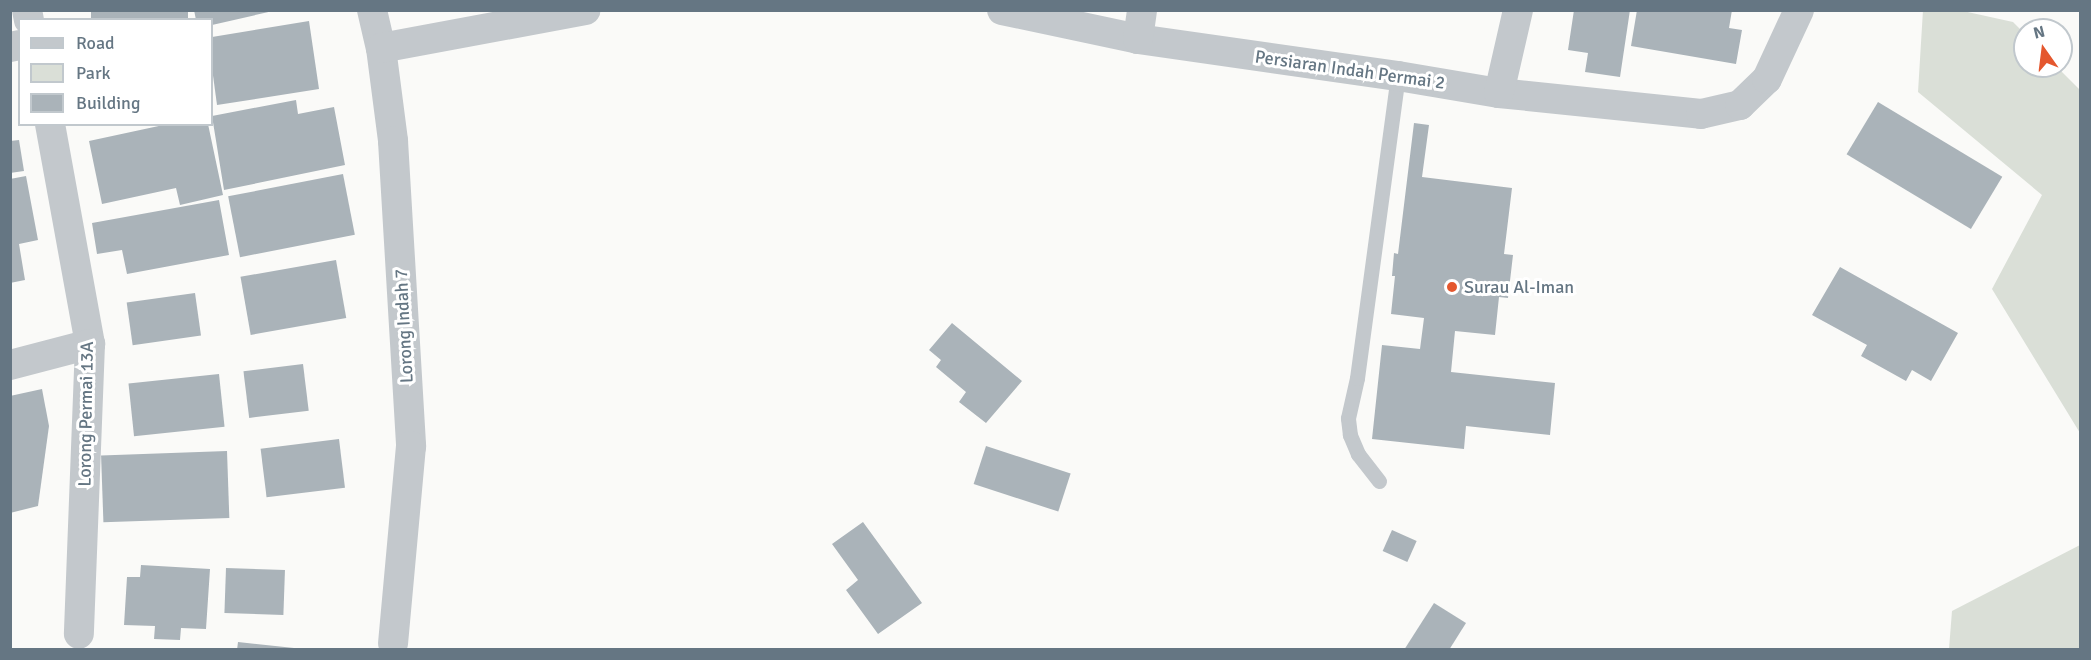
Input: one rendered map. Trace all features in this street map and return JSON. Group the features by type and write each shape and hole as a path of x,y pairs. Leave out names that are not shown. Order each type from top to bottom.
{"street":[{"name":"Lorong Indah 7","path":"372,10 381,48 393,141 411,446 393,644"},
{"path":"381,48 586,10"},
{"name":"Persiaran Indah Permai 2","path":"1002,10 1140,25 1398,76 1499,93 1701,114 1740,105 1767,79 1799,10"},
{"path":"1499,93 1518,10"},
{"name":"Lorong Permai 13A","path":"50,126 90,344 79,634"},
{"path":"10,365 90,344"}],"lane":[{"path":"1379,481 1358,454 1350,435 1348,418 1357,378 1398,76"}],"green space":[{"path":"1923,10 1963,11 2013,22 2013,78 2068,78 2080,90 2080,433 1992,289 2042,195 1918,92"},
{"path":"2080,545 2080,649 1949,649 1952,611"}],"building":[{"path":"91,10 188,10 188,18 91,18"},
{"path":"194,10 273,10 213,25 213,18 196,18"},
{"path":"1574,10 1630,10 1620,77 1585,72 1588,53 1568,50"},
{"path":"1637,10 1732,10 1729,28 1742,30 1736,64 1631,46"},
{"path":"309,21 319,89 217,105 213,75 213,37"},
{"path":"296,100 298,114 334,107 345,165 224,190 213,116"},
{"path":"1878,102 2002,177 1971,229 1847,154"},
{"name":"Surau Al-Iman","path":"1414,123 1429,125 1422,177 1512,188 1504,254 1513,255 1508,298 1499,297 1495,335 1455,331 1451,372 1555,383 1550,435 1466,426 1464,449 1372,439 1382,345 1420,349 1424,318 1391,314 1395,276 1392,276 1394,253 1398,254"},
{"path":"159,126 208,126 223,195 180,205 176,188 102,204 89,141"},
{"path":"19,140 24,171 10,173 10,141"},
{"path":"343,174 355,235 240,257 228,196"},
{"path":"26,176 38,240 19,244 25,280 10,283 10,179"},
{"path":"219,200 229,255 127,274 122,250 97,254 92,223"},
{"path":"336,260 346,318 251,335 240,277"},
{"path":"1840,267 1958,333 1931,381 1912,370 1906,381 1861,356 1867,345 1812,315"},
{"path":"195,293 201,336 133,345 127,303"},
{"path":"952,323 1022,381 986,423 959,402 966,392 936,367 941,360 929,350"},
{"path":"303,364 309,411 249,418 243,371"},
{"path":"219,374 225,427 134,436 128,384"},
{"path":"42,389 49,426 38,506 10,513 10,396"},
{"path":"339,439 345,488 267,497 261,449"},
{"path":"986,446 1071,474 1058,512 974,484"},
{"path":"227,451 229,518 103,522 101,455"},
{"path":"863,522 922,603 878,634 846,590 858,580 832,544"},
{"path":"1392,530 1417,541 1407,562 1383,551"},
{"path":"141,565 210,569 206,629 181,628 180,640 154,639 155,626 124,625 127,577 140,577"},
{"path":"226,568 285,570 283,615 224,613"},
{"path":"1434,603 1466,623 1449,650 1404,650"},
{"path":"238,642 294,648 294,650 237,650"}],"place":[{"name":"Surau Al-Iman","path":"1452,287"}]}
